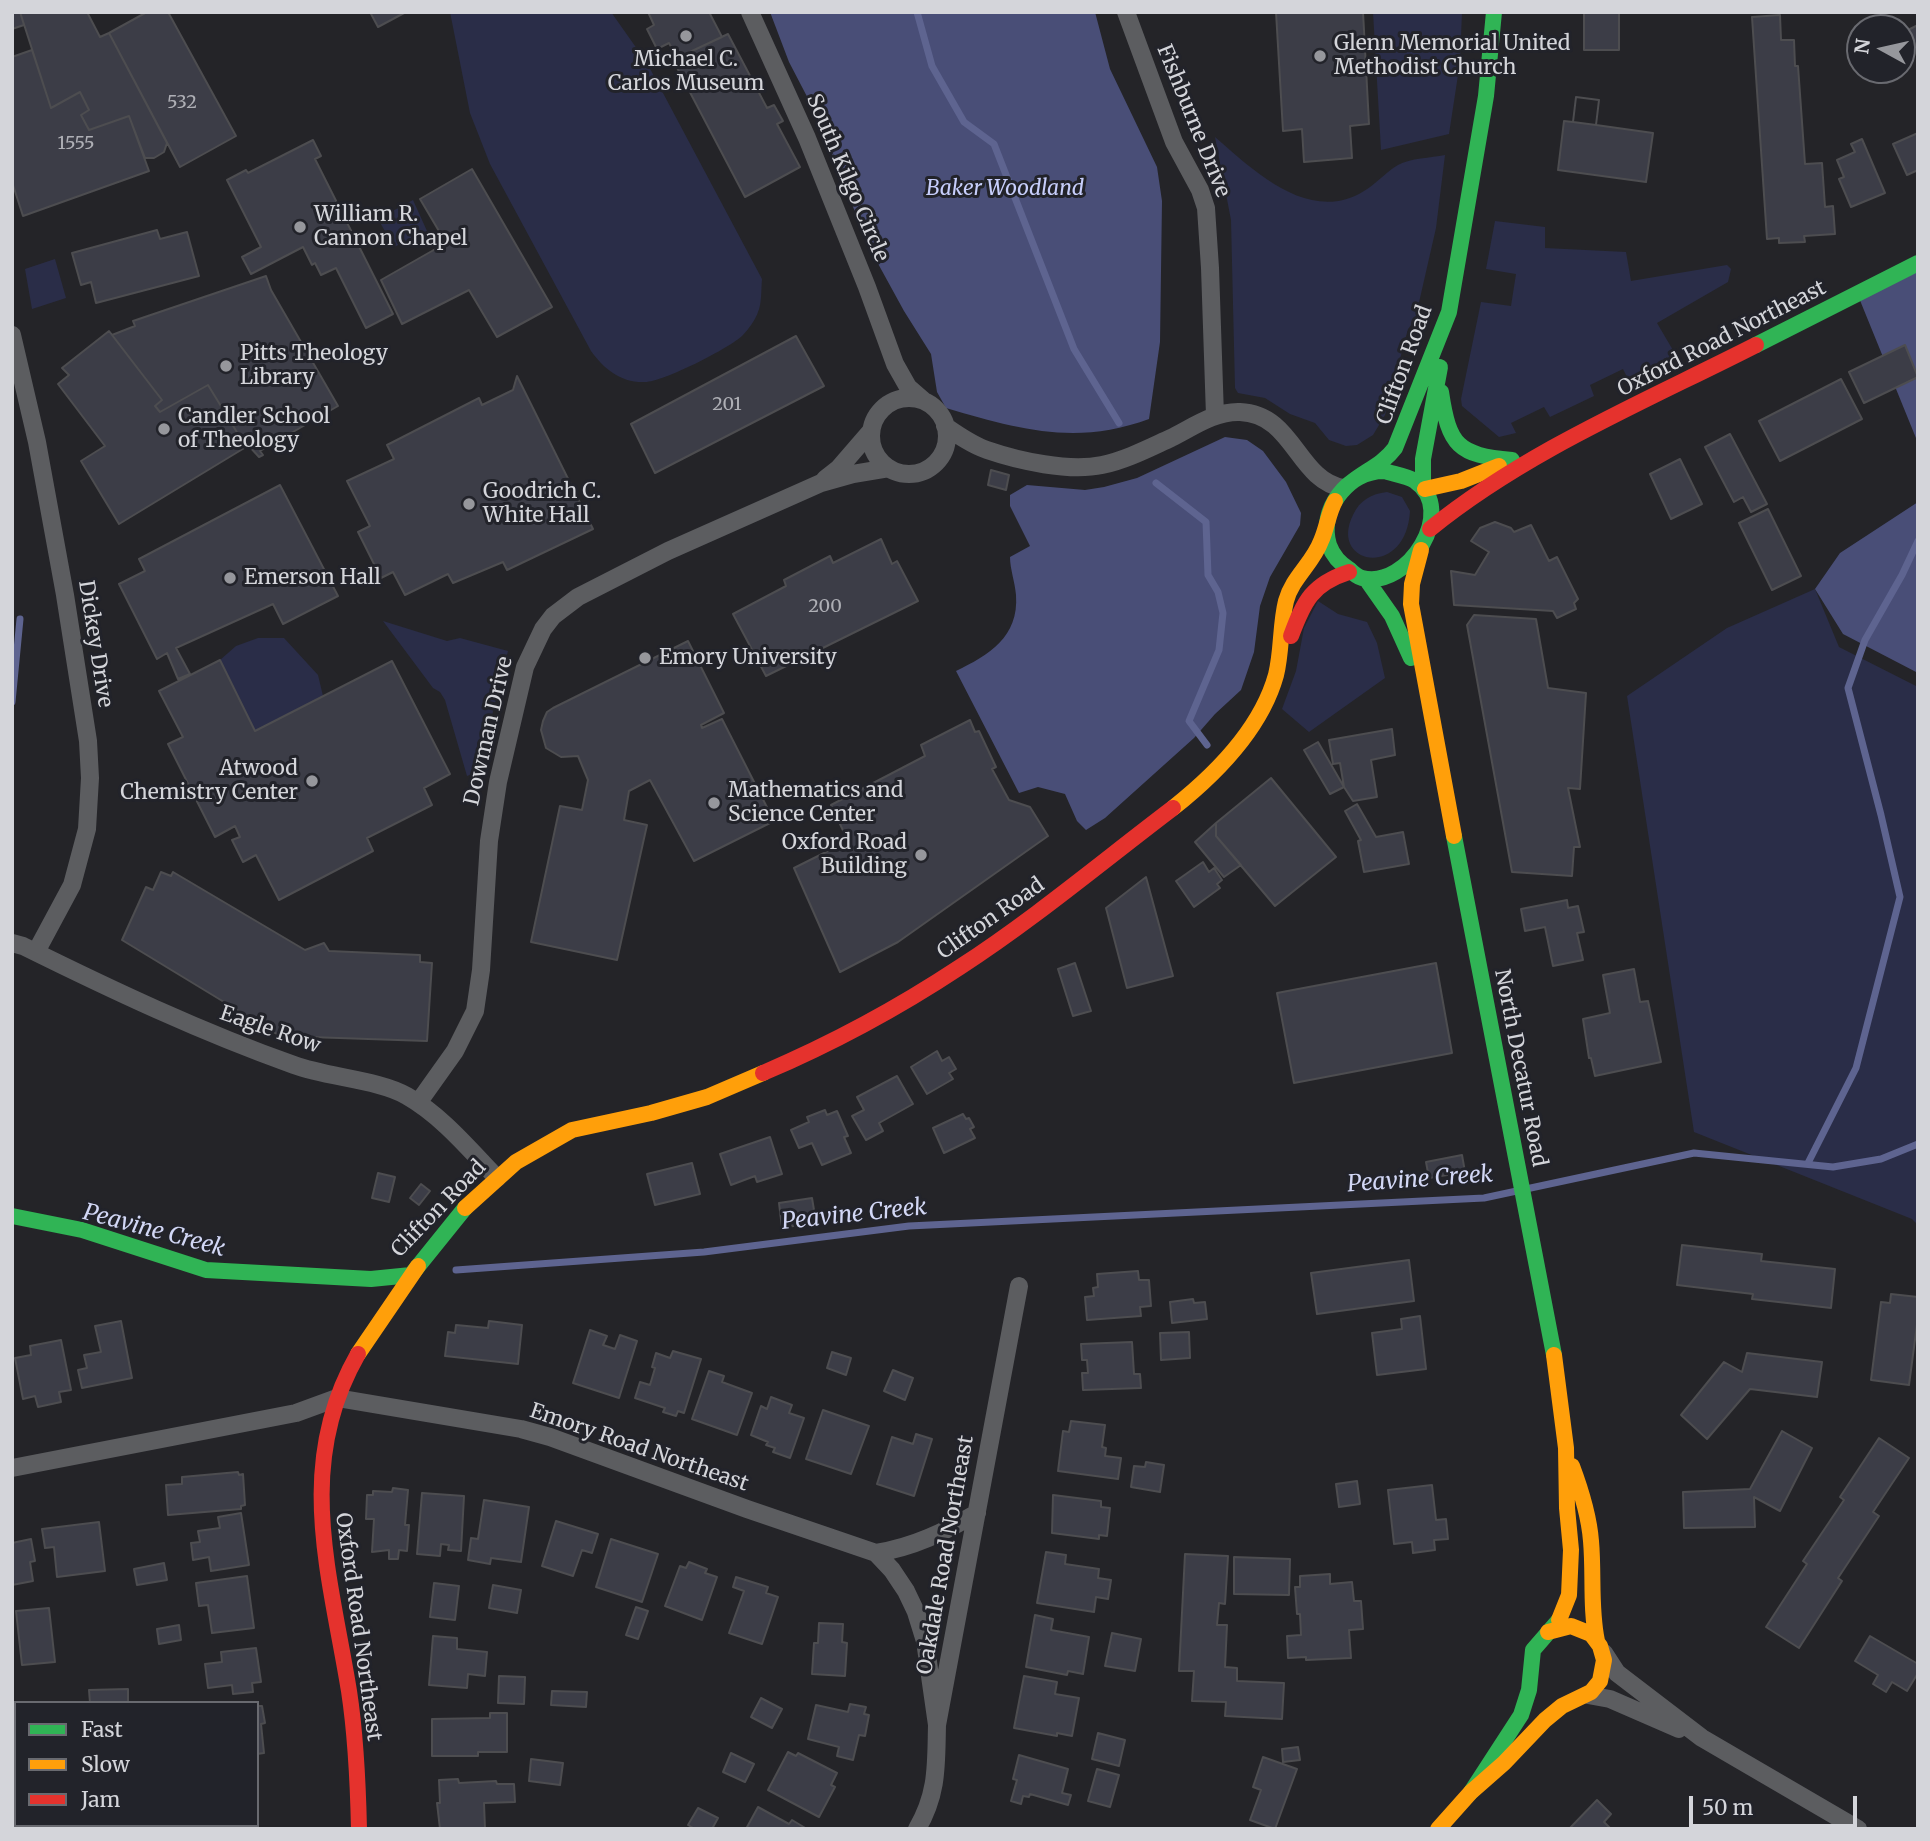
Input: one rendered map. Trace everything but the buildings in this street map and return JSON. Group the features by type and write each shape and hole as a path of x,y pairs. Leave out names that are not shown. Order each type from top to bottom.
{"main road":[{"name":"Clifton Road","path":"12,1216 82,1230 206,1270 371,1279 411,1275 462,1210 516,1161 555,1138 586,1126 651,1113 707,1097 789,1063 837,1039 959,968 1049,904 1193,792 1226,759 1248,732 1264,706 1276,674 1286,601 1296,577 1318,549 1331,509 1343,488 1359,475 1386,460 1402,435 1449,312 1486,96 1494,12"},
{"name":"Oxford Road Northeast","path":"1430,529 1466,499 1546,452 1918,264"},
{"path":"1325,529 1333,556 1349,572 1366,579 1379,579 1398,572 1421,550 1430,529 1432,507 1424,488 1423,459 1449,312"},
{"path":"1439,373 1448,432 1458,446 1476,455 1512,460"},
{"name":"Oxford Road Northeast","path":"1424,488 1461,481 1512,460 1546,452"},
{"path":"1367,472 1399,472 1424,488"},
{"name":"North Decatur Road","path":"1421,550 1412,584 1411,604 1553,1347 1566,1448 1571,1577 1566,1605 1561,1618 1533,1650 1529,1690 1521,1714 1471,1792"},
{"path":"1276,674 1301,608 1312,590 1325,580 1349,572"},
{"name":"North Decatur Road","path":"1366,579 1403,638 1427,698"},
{"name":"Oxford Road Northeast","path":"359,1829 355,1734 325,1562 319,1510 323,1460 337,1398 364,1343 436,1241"},
{"name":"North Decatur Road","path":"1438,1829 1471,1792 1548,1717 1580,1698 1602,1678 1605,1663 1591,1613 1591,1542 1586,1506 1566,1448"},
{"path":"1548,1632 1570,1626 1585,1631 1599,1645"},
{"path":"1532,1673 1540,1689 1547,1695 1555,1699 1580,1698"}],"street":[{"name":"South Kilgo Circle","path":"750,12 807,138 895,364 908,387 923,401"},
{"name":"Fishburne Drive","path":"1126,12 1174,142 1200,190 1206,208 1215,416"},
{"name":"Dickey Drive","path":"12,335 37,442 65,595 88,741 90,778 87,829 72,885 36,953"},
{"name":"South Kilgo Circle","path":"891,402 896,390 895,364"},
{"path":"891,402 907,398 923,401 935,408 945,426 986,450 1071,468 1101,465 1129,457 1215,416 1241,412 1262,417 1276,425 1318,476 1343,488"},
{"name":"Dowman Drive","path":"821,483 839,468 871,431 876,417 891,402"},
{"name":"Dowman Drive","path":"418,1103 455,1051 475,1011 481,970 489,841 498,782 525,667 534,645 553,616 578,597 668,551 821,483 860,472 889,468 909,474 929,468 943,452 947,436 945,426"},
{"path":"871,431 875,453 889,468"},
{"name":"Eagle Row","path":"12,943 216,1037 299,1067 404,1094 442,1122 497,1178"},
{"name":"Oakdale Road Northeast","path":"916,1829 931,1800 935,1782 937,1725 1018,1286"},
{"name":"Emory Road Northeast","path":"12,1468 296,1413 337,1398 488,1423 550,1437 747,1510 876,1553"},
{"path":"876,1553 917,1544 976,1513"},
{"path":"876,1553 892,1570 916,1612 925,1641 937,1725"},
{"path":"1599,1645 1617,1673 1702,1738 1858,1829"},
{"path":"1580,1698 1609,1699 1702,1738"}],"shaded area":[{"path":"450,12 611,12 647,63 762,279 759,308 754,321 743,335 696,363 654,381 628,380 607,369 596,358 490,164 470,113"},
{"path":"1373,12 1462,12 1460,62 1449,134 1381,150"},
{"path":"1215,137 1247,165 1284,190 1323,202 1344,200 1364,191 1403,163 1445,155 1436,228 1415,320 1408,329 1385,415 1373,435 1357,445 1346,446 1329,440 1315,423 1290,414 1265,398 1238,393 1235,388 1231,220"},
{"path":"413,200 427,231 394,247 378,219"},
{"path":"1495,221 1545,227 1545,248 1626,252 1631,281 1727,265 1731,269 1728,282 1657,323 1677,357 1629,381 1623,369 1590,385 1594,396 1550,417 1544,407 1511,423 1516,433 1499,437 1462,406 1461,399 1481,302 1511,306 1516,274 1486,269"},
{"path":"55,259 66,298 32,309 25,269"},
{"path":"1387,492 1402,497 1410,511 1405,533 1396,548 1384,556 1371,558 1359,554 1351,545 1348,532 1353,515 1367,499"},
{"path":"1815,589 1839,647 1918,687 1918,1225 1912,1219 1694,1132 1627,696 1727,628"},
{"path":"1318,601 1338,614 1367,622 1377,643 1385,678 1309,732 1282,709 1296,671 1304,628"},
{"path":"383,621 447,641 460,638 508,651 478,772 467,776 445,700"},
{"path":"258,638 284,638 318,675 323,696 255,731 220,660 236,646"}],"green space":[{"name":"Baker Woodland","path":"770,12 1095,12 1110,69 1157,167 1162,201 1160,342 1149,419 1097,432 1047,432 946,408 937,392 931,354 870,249 814,110 789,62"},
{"path":"1918,267 1918,443 1857,293"},
{"path":"1225,437 1247,440 1263,451 1286,482 1301,513 1300,525 1270,577 1260,606 1254,652 1241,690 1194,738 1105,818 1086,830 1077,821 1065,794 1038,787 1019,793 956,671 1000,643 1013,622 1016,595 1010,557 1030,546 1010,506 1010,495 1027,485 1085,490 1104,487 1137,478"},
{"path":"1918,502 1918,673 1843,634 1815,589 1840,553"}],"waterway":[{"path":"917,12 932,66 964,122 994,144 1074,349 1119,423"},
{"path":"1156,483 1206,522 1208,575 1218,592 1223,613 1219,650 1189,721 1207,745"},
{"name":"Peavine Creek","path":"1808,1163 1856,1068 1900,897 1848,688 1865,640 1918,541"},
{"path":"12,702 20,619"},
{"name":"Peavine Creek","path":"456,1270 704,1252 909,1226 1484,1198 1694,1153 1833,1167 1881,1159 1918,1144"}],"traffic: fast":[{"path":"1335,501 1341,492 1395,448 1449,312 1486,96 1494,12"},
{"path":"1756,345 1918,263"},
{"path":"1423,487 1423,459 1440,367"},
{"path":"1441,392 1448,425 1459,444 1479,455 1512,460"},
{"path":"1384,471 1415,481 1427,494 1431,510 1429,528 1422,545 1396,572 1379,578 1362,578 1332,553 1327,531 1328,518 1332,506 1348,485 1371,473 1384,471"},
{"path":"1366,579 1392,616 1411,658"},
{"path":"1454,836 1554,1355"},
{"path":"12,1216 82,1230 206,1270 371,1279 411,1275 465,1208"},
{"path":"1471,1792 1521,1715 1529,1690 1533,1650 1559,1620"}],"traffic: slow":[{"path":"1425,489 1461,481 1499,466"},
{"path":"1173,808 1221,765 1260,714 1276,675 1286,601 1317,549 1335,501"},
{"path":"1421,550 1412,584 1411,604 1454,836"},
{"path":"465,1208 516,1162 572,1130 651,1113 707,1097 763,1073"},
{"path":"358,1354 418,1266"},
{"path":"1554,1355 1566,1448 1571,1550 1569,1595 1559,1620"},
{"path":"1572,1466 1590,1531 1597,1641"},
{"path":"1438,1829 1471,1792 1504,1763 1545,1720 1562,1706 1591,1692 1600,1681 1604,1660 1600,1646 1591,1634 1571,1626 1548,1632"}],"traffic: jam":[{"path":"1430,529 1467,501 1546,451 1756,345"},
{"path":"1291,636 1311,595 1326,582 1349,572"},
{"path":"763,1073 814,1050 913,997 988,949 1173,808"},
{"path":"358,1354 338,1396 327,1437 322,1479 322,1520 333,1605 349,1691 359,1829"}],"place":[{"name":"Michael C. Carlos Museum","path":"686,36"},
{"name":"Glenn Memorial United Methodist Church","path":"1320,56"},
{"name":"William R. Cannon Chapel","path":"300,227"},
{"name":"Pitts Theology Library","path":"226,366"},
{"name":"Candler School of Theology","path":"164,429"},
{"name":"Goodrich C. White Hall","path":"469,504"},
{"name":"Emerson Hall","path":"230,578"},
{"name":"Emory University","path":"645,658"},
{"name":"Atwood Chemistry Center","path":"312,781"},
{"name":"Mathematics and Science Center","path":"714,803"},
{"name":"Oxford Road Building","path":"921,855"}]}
